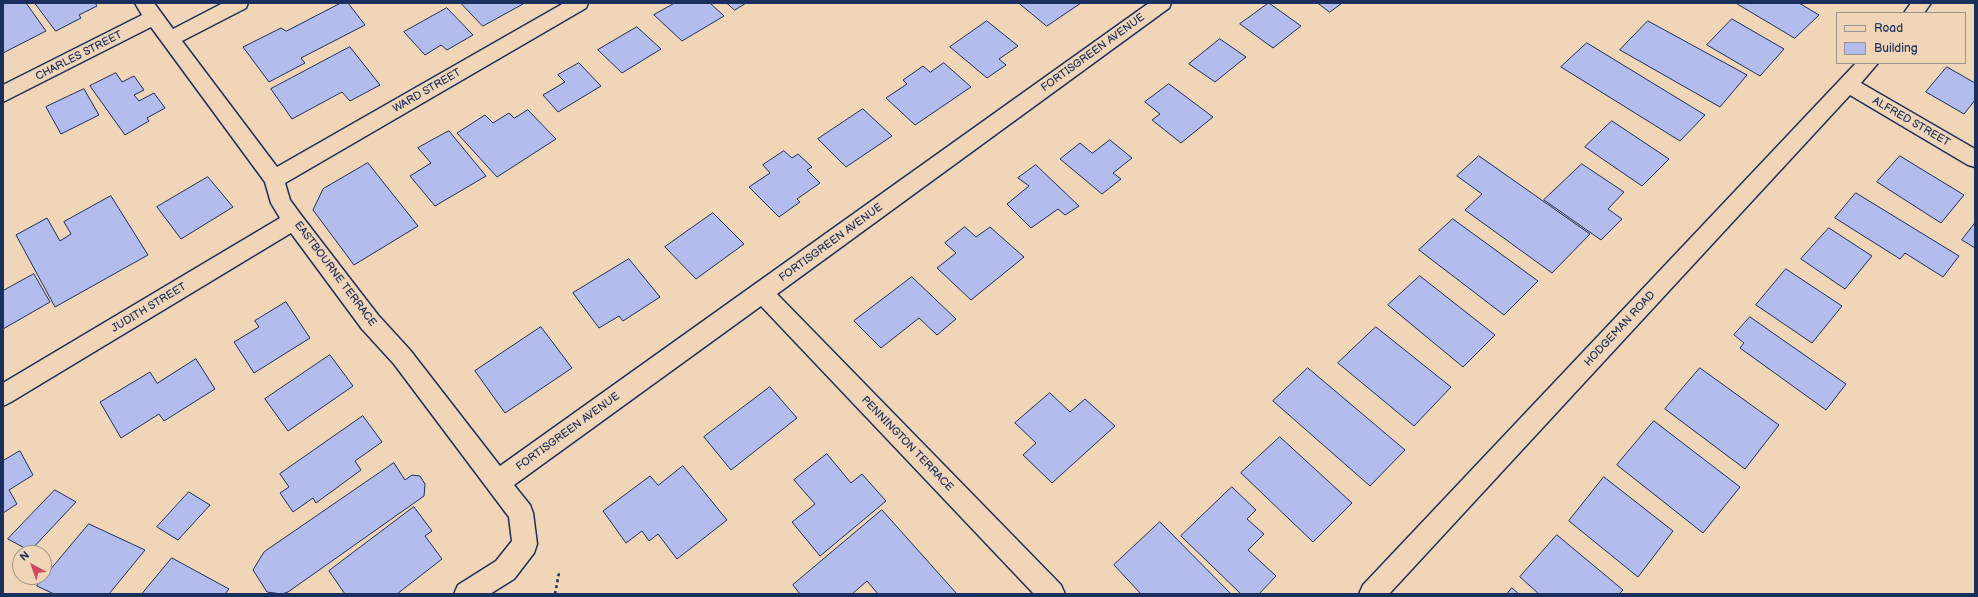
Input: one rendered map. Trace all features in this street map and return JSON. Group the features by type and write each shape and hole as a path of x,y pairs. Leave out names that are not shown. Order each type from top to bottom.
{"street":[{"path":"170,39 239,3"},
{"name":"WARD STREET","path":"274,179 579,3"},
{"name":"FORTISGREEN AVENUE","path":"498,482 1162,3"},
{"path":"1914,12 1922,3"},
{"name":"EASTBOURNE TERRACE","path":"149,10 274,179 281,203 294,221 370,322 402,357 521,513 525,544 505,570 467,594"},
{"name":"CHARLES STREET","path":"3,94 149,10"},
{"name":"HODGEMAN ROAD","path":"1372,594 1867,64"},
{"name":"ALFRED STREET","path":"1848,86 1975,159"},
{"name":"JUDITH STREET","path":"3,395 294,221"},
{"name":"PENNINGTON TERRACE","path":"762,293 1052,594"}],"path":[{"path":"555,594 559,573"}],"building":[{"path":"6,3 26,3 46,31 3,53 3,5"},
{"path":"35,3 95,3 97,6 79,15 81,18 56,31"},
{"path":"341,3 348,3 365,25 301,58 305,63 269,82 243,47 281,28 286,31"},
{"path":"461,3 523,3 523,4 483,26"},
{"path":"675,3 710,3 724,16 682,41 654,15"},
{"path":"727,3 746,3 735,10"},
{"path":"1019,3 1081,3 1047,26"},
{"path":"1269,3 1301,26 1273,48 1240,24"},
{"path":"1318,3 1342,3 1330,12"},
{"path":"1736,3 1799,3 1819,15 1795,38"},
{"path":"447,8 473,35 447,50 441,45 425,55 404,32"},
{"path":"1732,19 1784,49 1760,76 1707,45"},
{"path":"987,21 1018,46 999,59 1006,65 987,78 950,47"},
{"path":"1648,21 1747,75 1720,107 1620,50"},
{"path":"637,27 661,49 622,73 598,50"},
{"path":"1220,39 1246,57 1215,82 1189,64"},
{"path":"1587,43 1705,115 1680,141 1561,67"},
{"path":"350,47 380,85 350,101 342,92 292,119 271,89"},
{"path":"579,63 601,86 558,112 543,95 565,82 558,75"},
{"path":"944,63 971,87 915,125 886,98 907,84 903,80 923,66 930,72"},
{"path":"1947,67 1975,83 1975,100 1964,114 1926,92"},
{"path":"116,73 122,82 134,76 144,90 134,95 139,101 154,93 165,108 147,118 149,121 125,135 90,86"},
{"path":"1169,84 1213,117 1181,143 1152,120 1160,114 1145,102"},
{"path":"84,89 99,115 61,134 46,107"},
{"path":"863,109 892,136 846,167 818,139"},
{"path":"528,110 556,139 497,177 457,133 485,115 493,123 509,113 514,118"},
{"path":"1612,121 1669,159 1642,186 1585,147"},
{"path":"449,131 486,176 435,206 410,176 431,163 418,148"},
{"path":"1110,140 1132,158 1113,173 1121,179 1102,194 1060,159 1080,143 1092,153"},
{"path":"784,151 792,158 798,154 812,167 807,170 820,183 797,199 800,202 779,217 749,187 770,173 763,165"},
{"path":"1479,156 1590,234 1552,273 1465,210 1482,194 1457,176"},
{"path":"1900,156 1964,195 1941,223 1877,182"},
{"path":"368,163 418,226 354,265 313,210 323,189"},
{"path":"1582,164 1624,192 1608,209 1622,219 1601,240 1544,200"},
{"path":"1036,165 1079,206 1065,215 1058,209 1031,228 1007,204 1029,186 1018,178"},
{"path":"208,177 233,207 181,239 157,207"},
{"path":"1856,193 1959,256 1943,277 1905,253 1900,259 1835,218"},
{"path":"111,196 148,255 55,307 16,235 47,218 60,241 71,234 64,222"},
{"path":"713,213 744,244 696,279 665,247"},
{"path":"1453,219 1538,281 1504,315 1419,250"},
{"path":"1975,223 1975,248 1962,240"},
{"path":"965,227 976,237 990,227 1024,257 971,300 937,268 956,253 945,243"},
{"path":"1829,228 1872,256 1845,289 1801,259"},
{"path":"629,259 660,297 623,321 619,316 599,328 573,293"},
{"path":"1786,269 1842,306 1812,343 1756,305"},
{"path":"34,274 50,302 3,329 3,291"},
{"path":"1420,276 1495,335 1463,367 1388,305"},
{"path":"912,277 956,319 937,335 919,318 881,348 854,321"},
{"path":"286,302 310,338 254,373 234,342 259,327 255,321"},
{"path":"1750,317 1846,384 1826,410 1740,348 1744,343 1734,335"},
{"path":"541,327 572,368 505,413 475,371"},
{"path":"1376,327 1451,387 1414,426 1338,363"},
{"path":"330,355 353,386 288,431 265,399"},
{"path":"196,359 215,389 164,421 159,414 121,438 100,402 150,372 157,383"},
{"path":"1308,368 1405,450 1370,486 1273,401"},
{"path":"1700,368 1779,425 1745,469 1665,409"},
{"path":"770,387 797,418 731,470 704,437"},
{"path":"1050,393 1070,412 1085,399 1115,426 1052,483 1023,455 1036,443 1015,423"},
{"path":"363,416 382,442 355,461 361,470 316,503 313,498 293,512 280,493 289,487 280,474"},
{"path":"1654,421 1740,487 1703,533 1617,465"},
{"path":"1280,437 1352,503 1313,542 1241,473"},
{"path":"20,451 33,475 9,490 17,504 3,513 3,461"},
{"path":"827,454 851,483 862,474 886,501 820,556 792,522 815,504 794,480"},
{"path":"394,463 405,480 412,475 420,476 425,484 424,496 288,592 282,594 267,592 253,570 264,552"},
{"path":"683,466 727,520 677,559 658,534 649,541 642,531 626,543 603,511 650,476 658,485"},
{"path":"1604,477 1673,531 1638,577 1569,521"},
{"path":"1232,487 1256,510 1247,519 1264,534 1248,550 1276,576 1259,594 1241,594 1181,536"},
{"path":"55,490 76,502 36,545 19,545 8,539"},
{"path":"189,492 210,505 178,540 157,527"},
{"path":"414,507 432,531 425,536 442,559 397,594 345,594 329,571"},
{"path":"882,510 957,594 878,594 867,581 852,594 800,594 793,585"},
{"path":"1160,522 1231,594 1141,594 1114,565"},
{"path":"89,524 145,550 109,594 54,594 37,586 52,585 52,568"},
{"path":"1557,535 1623,590 1619,594 1539,594 1520,577"},
{"path":"172,558 229,589 225,594 142,594"},
{"path":"1512,588 1519,594 1507,594"}]}
